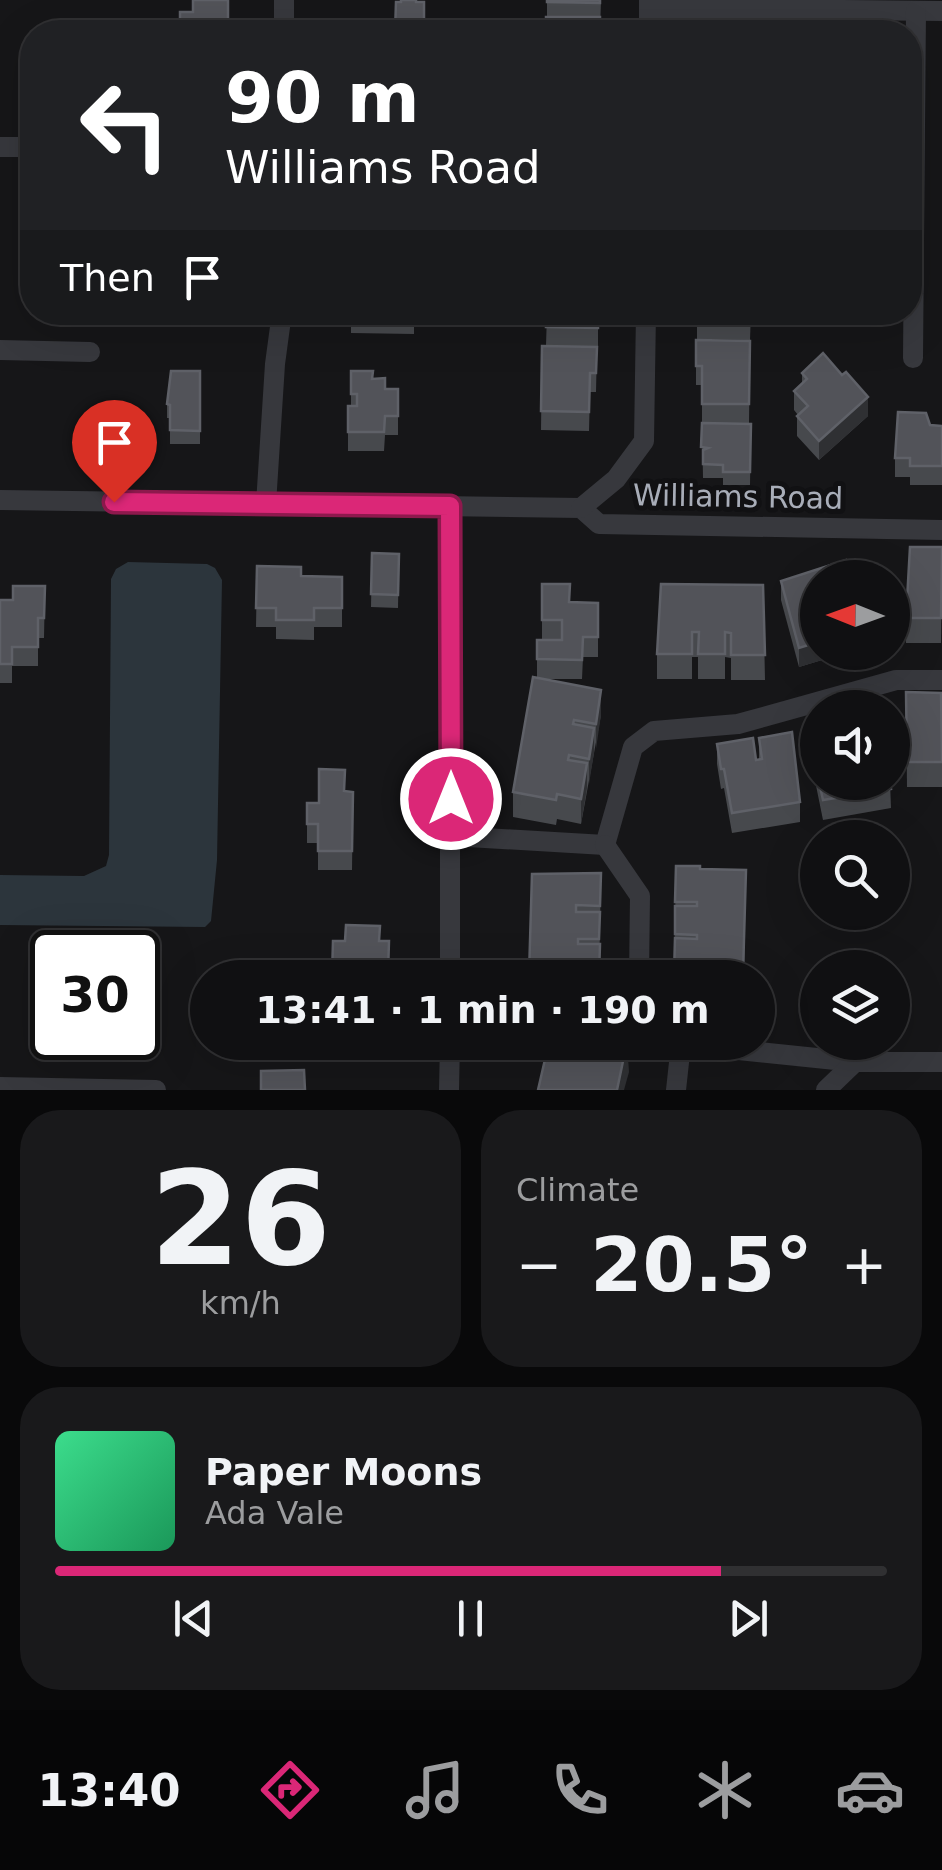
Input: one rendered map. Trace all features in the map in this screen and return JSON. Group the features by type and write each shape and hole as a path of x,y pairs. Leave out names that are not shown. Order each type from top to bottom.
{"street":[{"path":"649,4 942,11"},
{"path":"916,11 916,20"},
{"path":"266,504 280,325"},
{"path":"581,508 616,479 644,441 646,325"},
{"path":"913,325 913,358"},
{"path":"0,350 90,352"},
{"name":"Williams Road","path":"0,500 581,508 599,524 942,530"},
{"path":"450,506 450,960"},
{"path":"605,845 633,748 654,731 738,724 896,680 942,680"},
{"path":"452,836 605,845"},
{"path":"605,845 640,896 640,960"},
{"path":"775,1054 855,1062 942,1062"},
{"path":"450,1060 450,1090"},
{"path":"676,1090 679,1060"},
{"path":"826,1090 855,1062"},
{"path":"0,1088 156,1090"}],"shaded area":[{"path":"128,562 207,564 215,568 222,580 217,860 211,921 205,927 0,925 0,875 84,876 106,866 111,579 116,569"}],"building":[{"path":"193,0 228,0 228,20 180,20 180,12 193,12"},
{"path":"600,0 600,3 547,2"},
{"path":"396,2 424,2 424,20 395,20"},
{"path":"546,17 600,17 600,20"},
{"path":"546,325 598,325 598,328"},
{"path":"696,340 750,341 749,404 702,404 702,366 696,366"},
{"path":"542,346 597,347 596,373 590,373 589,412 541,411"},
{"path":"823,353 868,397 819,441 797,416 808,406 794,391 807,379 802,373"},
{"path":"171,371 200,371 200,431 170,430 167,404"},
{"path":"351,371 373,371 372,379 385,378 385,389 398,389 398,416 385,416 384,432 348,432 348,406 357,406 357,394 351,394"},
{"path":"898,412 926,413 930,425 942,426 942,466 910,466 910,458 895,458"},
{"path":"702,423 751,424 750,472 723,472 723,465 703,464 703,450 708,448 701,447"},
{"path":"910,547 942,547 941,618 910,618"},
{"path":"372,553 399,554 398,595 371,594"},
{"path":"257,566 301,567 301,576 342,577 342,608 314,608 314,620 276,620 276,608 256,608"},
{"path":"800,575 799,648 781,581"},
{"path":"542,584 570,584 569,602 598,603 598,637 583,637 582,660 537,659 537,640 562,640 562,620 542,620"},
{"path":"661,584 763,585 765,655 731,655 731,633 725,632 725,654 698,654 699,632 692,632 692,654 657,654"},
{"path":"13,586 45,586 44,618 38,618 38,647 12,647 12,664 0,664 0,600 13,600"},
{"path":"533,677 601,690 596,724 574,720 573,724 594,728 589,759 569,755 568,760 587,763 581,799 557,794 556,800 513,792"},
{"path":"910,692 941,693 942,762 910,762"},
{"path":"792,732 800,802 732,813 717,744 753,738 756,760 762,759 759,738"},
{"path":"319,769 345,770 344,791 353,792 352,851 318,851 318,824 307,824 307,803 319,803"},
{"path":"676,866 746,870 743,960 674,960 675,938 697,939 697,935 675,934 675,906 697,906 697,902 675,902"},
{"path":"601,873 600,906 576,905 576,912 600,912 599,939 578,939 578,944 600,944 600,960 529,960 532,874"},
{"path":"346,925 380,926 379,941 389,941 388,960 332,960 333,941 345,941"},
{"path":"545,1060 623,1060 617,1090 538,1090"},
{"path":"304,1070 305,1090 261,1090 261,1071"}],"route":[{"path":"114,502 450,506 451,799"}]}
